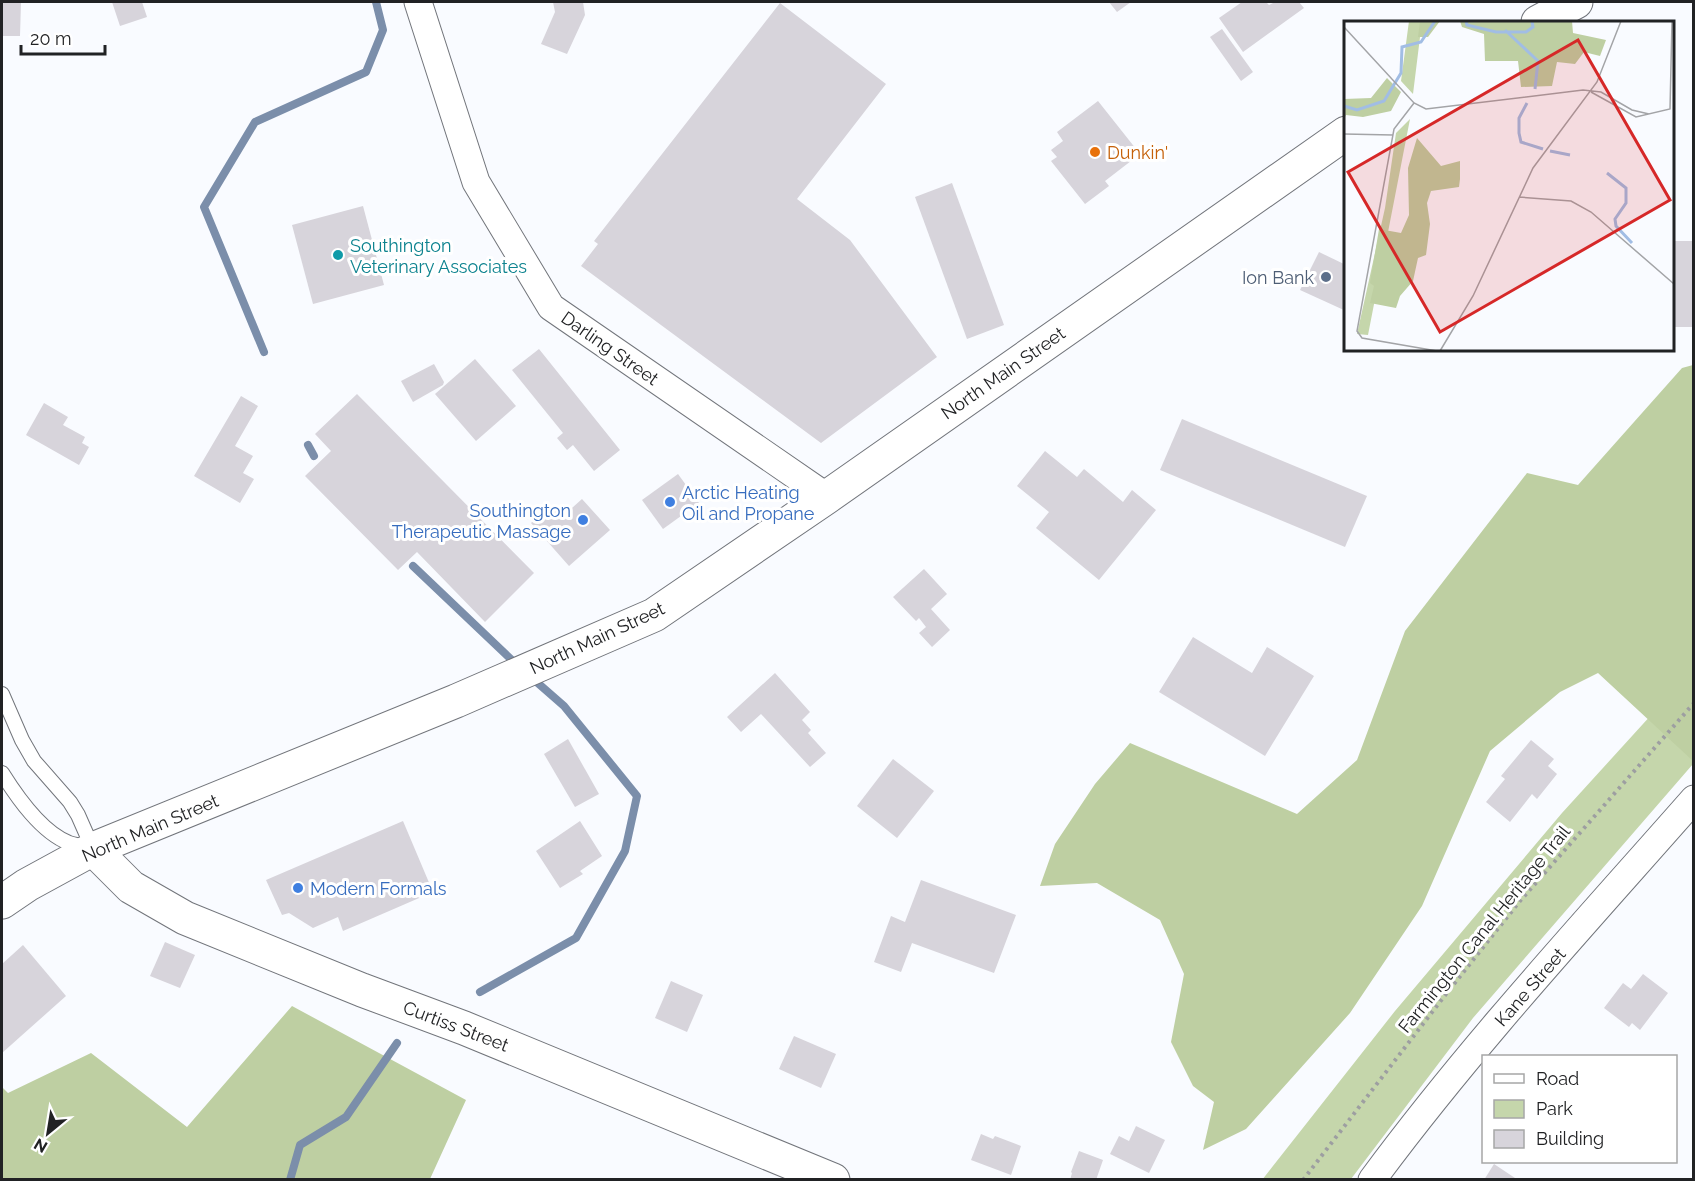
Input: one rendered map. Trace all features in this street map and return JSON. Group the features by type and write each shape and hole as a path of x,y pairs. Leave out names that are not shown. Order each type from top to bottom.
{"main road":[{"path":"1540,21 1576,2"},
{"name":"North Main Street","path":"2,902 27,885 93,849 506,680 654,615 1344,134"},
{"name":"Curtiss Street","path":"93,849 130,887 185,918 464,1028 833,1179"}],"street":[{"name":"Darling Street","path":"418,2 476,182 551,307 827,496"},
{"name":"Kane Street","path":"1372,1179 1521,996 1694,799"}],"lane":[{"path":"2,694 34,761 70,802 93,849"},
{"path":"2,773 35,818 51,832 67,842 93,849"}],"path":[{"name":"Farmington Canal Heritage Trail","path":"1303,1179 1520,902 1694,703"}],"green space":[{"path":"1693,365 1693,761 1598,673 1560,692 1490,751 1422,906 1350,1013 1246,1129 1203,1150 1214,1102 1193,1086 1171,1042 1184,974 1160,920 1097,883 1040,886 1055,844 1095,784 1130,743 1297,814 1357,760 1405,631 1527,473 1578,485 1682,368"},
{"path":"1693,669 1693,764 1473,1018 1351,1179 1262,1180 1395,1011 1562,813"},
{"path":"292,1006 466,1100 430,1179 2,1179 2,1087 8,1093 91,1053 187,1127"}],"building":[{"path":"2,2 21,2 20,36 2,36"},
{"path":"112,2 142,2 147,17 120,26"},
{"path":"553,2 583,2 585,15 567,54 541,44 555,12"},
{"path":"1109,2 1131,2 1117,12"},
{"path":"1242,2 1266,2 1269,5 1275,2 1299,2 1304,8 1243,52 1219,18"},
{"path":"780,3 886,84 797,199 850,240 937,357 821,443 581,266 598,244 594,241"},
{"path":"1222,29 1253,72 1241,81 1210,37"},
{"name":"Dunkin'","path":"1098,101 1140,154 1105,181 1109,186 1085,204 1051,161 1057,157 1051,150 1063,141 1057,132"},
{"path":"952,183 1004,325 967,339 915,197"},
{"name":"Southington Veterinary Associates","path":"363,206 384,285 313,304 292,225"},
{"path":"1674,241 1694,241 1694,327 1674,327"},
{"name":"Ion Bank","path":"1319,252 1344,264 1344,310 1300,290"},
{"path":"539,349 620,450 594,471 573,445 567,450 557,438 563,433 512,370"},
{"path":"475,359 516,406 476,441 435,394"},
{"path":"434,364 444,382 443,385 413,402 401,381"},
{"path":"357,394 534,573 485,622 417,552 398,570 305,476 331,451 315,434"},
{"path":"241,396 258,406 235,446 253,456 243,473 254,479 240,503 194,476"},
{"path":"44,403 68,417 63,425 85,437 82,443 89,447 79,465 26,435"},
{"path":"1182,419 1367,496 1345,547 1160,470"},
{"path":"1045,451 1077,477 1084,469 1123,502 1132,490 1156,510 1099,580 1036,528 1049,512 1017,486"},
{"name":"Arctic Heating Oil and Propane","path":"678,474 699,503 663,529 642,500"},
{"path":"582,499 610,530 569,566 531,523 551,505 562,517"},
{"path":"924,569 947,594 931,609 950,630 932,647 919,633 926,627 919,618 916,621 893,597"},
{"path":"1193,637 1252,673 1267,647 1314,676 1265,756 1159,692"},
{"path":"775,673 810,712 802,720 811,730 808,733 826,753 810,767 761,714 741,732 727,717"},
{"path":"568,739 599,794 575,807 544,754"},
{"path":"1531,740 1554,759 1548,766 1557,774 1537,799 1532,794 1510,822 1486,802 1505,779 1501,776"},
{"path":"893,759 934,791 897,838 857,806"},
{"path":"403,821 433,892 343,931 338,917 313,928 289,913 282,915 266,880"},
{"path":"580,821 602,856 580,871 583,874 560,888 536,851"},
{"path":"921,880 1016,915 994,973 912,943 901,972 874,962 891,916 905,922"},
{"path":"165,942 195,955 180,988 150,976"},
{"path":"23,945 66,996 2,1053 2,964"},
{"path":"1643,974 1668,993 1640,1030 1632,1023 1629,1027 1604,1008 1623,983 1631,989"},
{"path":"671,981 703,995 687,1032 655,1018"},
{"path":"794,1036 836,1054 821,1088 779,1069"},
{"path":"1136,1126 1165,1140 1149,1173 1110,1154 1119,1136 1129,1141"},
{"path":"981,1134 993,1139 995,1136 1021,1146 1011,1175 971,1160"},
{"path":"1079,1151 1103,1160 1096,1180 1070,1180"},
{"path":"1494,1164 1518,1180 1484,1180"}],"waterway":[{"path":"264,352 204,207 255,122 366,72 383,30 376,2"},
{"path":"308,445 314,456"},
{"path":"413,566 517,665"},
{"path":"480,992 576,938 625,851 637,796 564,706 532,678"},
{"path":"290,1180 300,1145 346,1117 397,1043"}],"place":[{"name":"Dunkin'","path":"1095,152"},
{"name":"Southington Veterinary Associates","path":"338,255"},
{"name":"Ion Bank","path":"1326,277"},
{"name":"Arctic Heating Oil and Propane","path":"670,502"},
{"name":"Southington Therapeutic Massage","path":"583,520"},
{"name":"Modern Formals","path":"298,888"}]}
